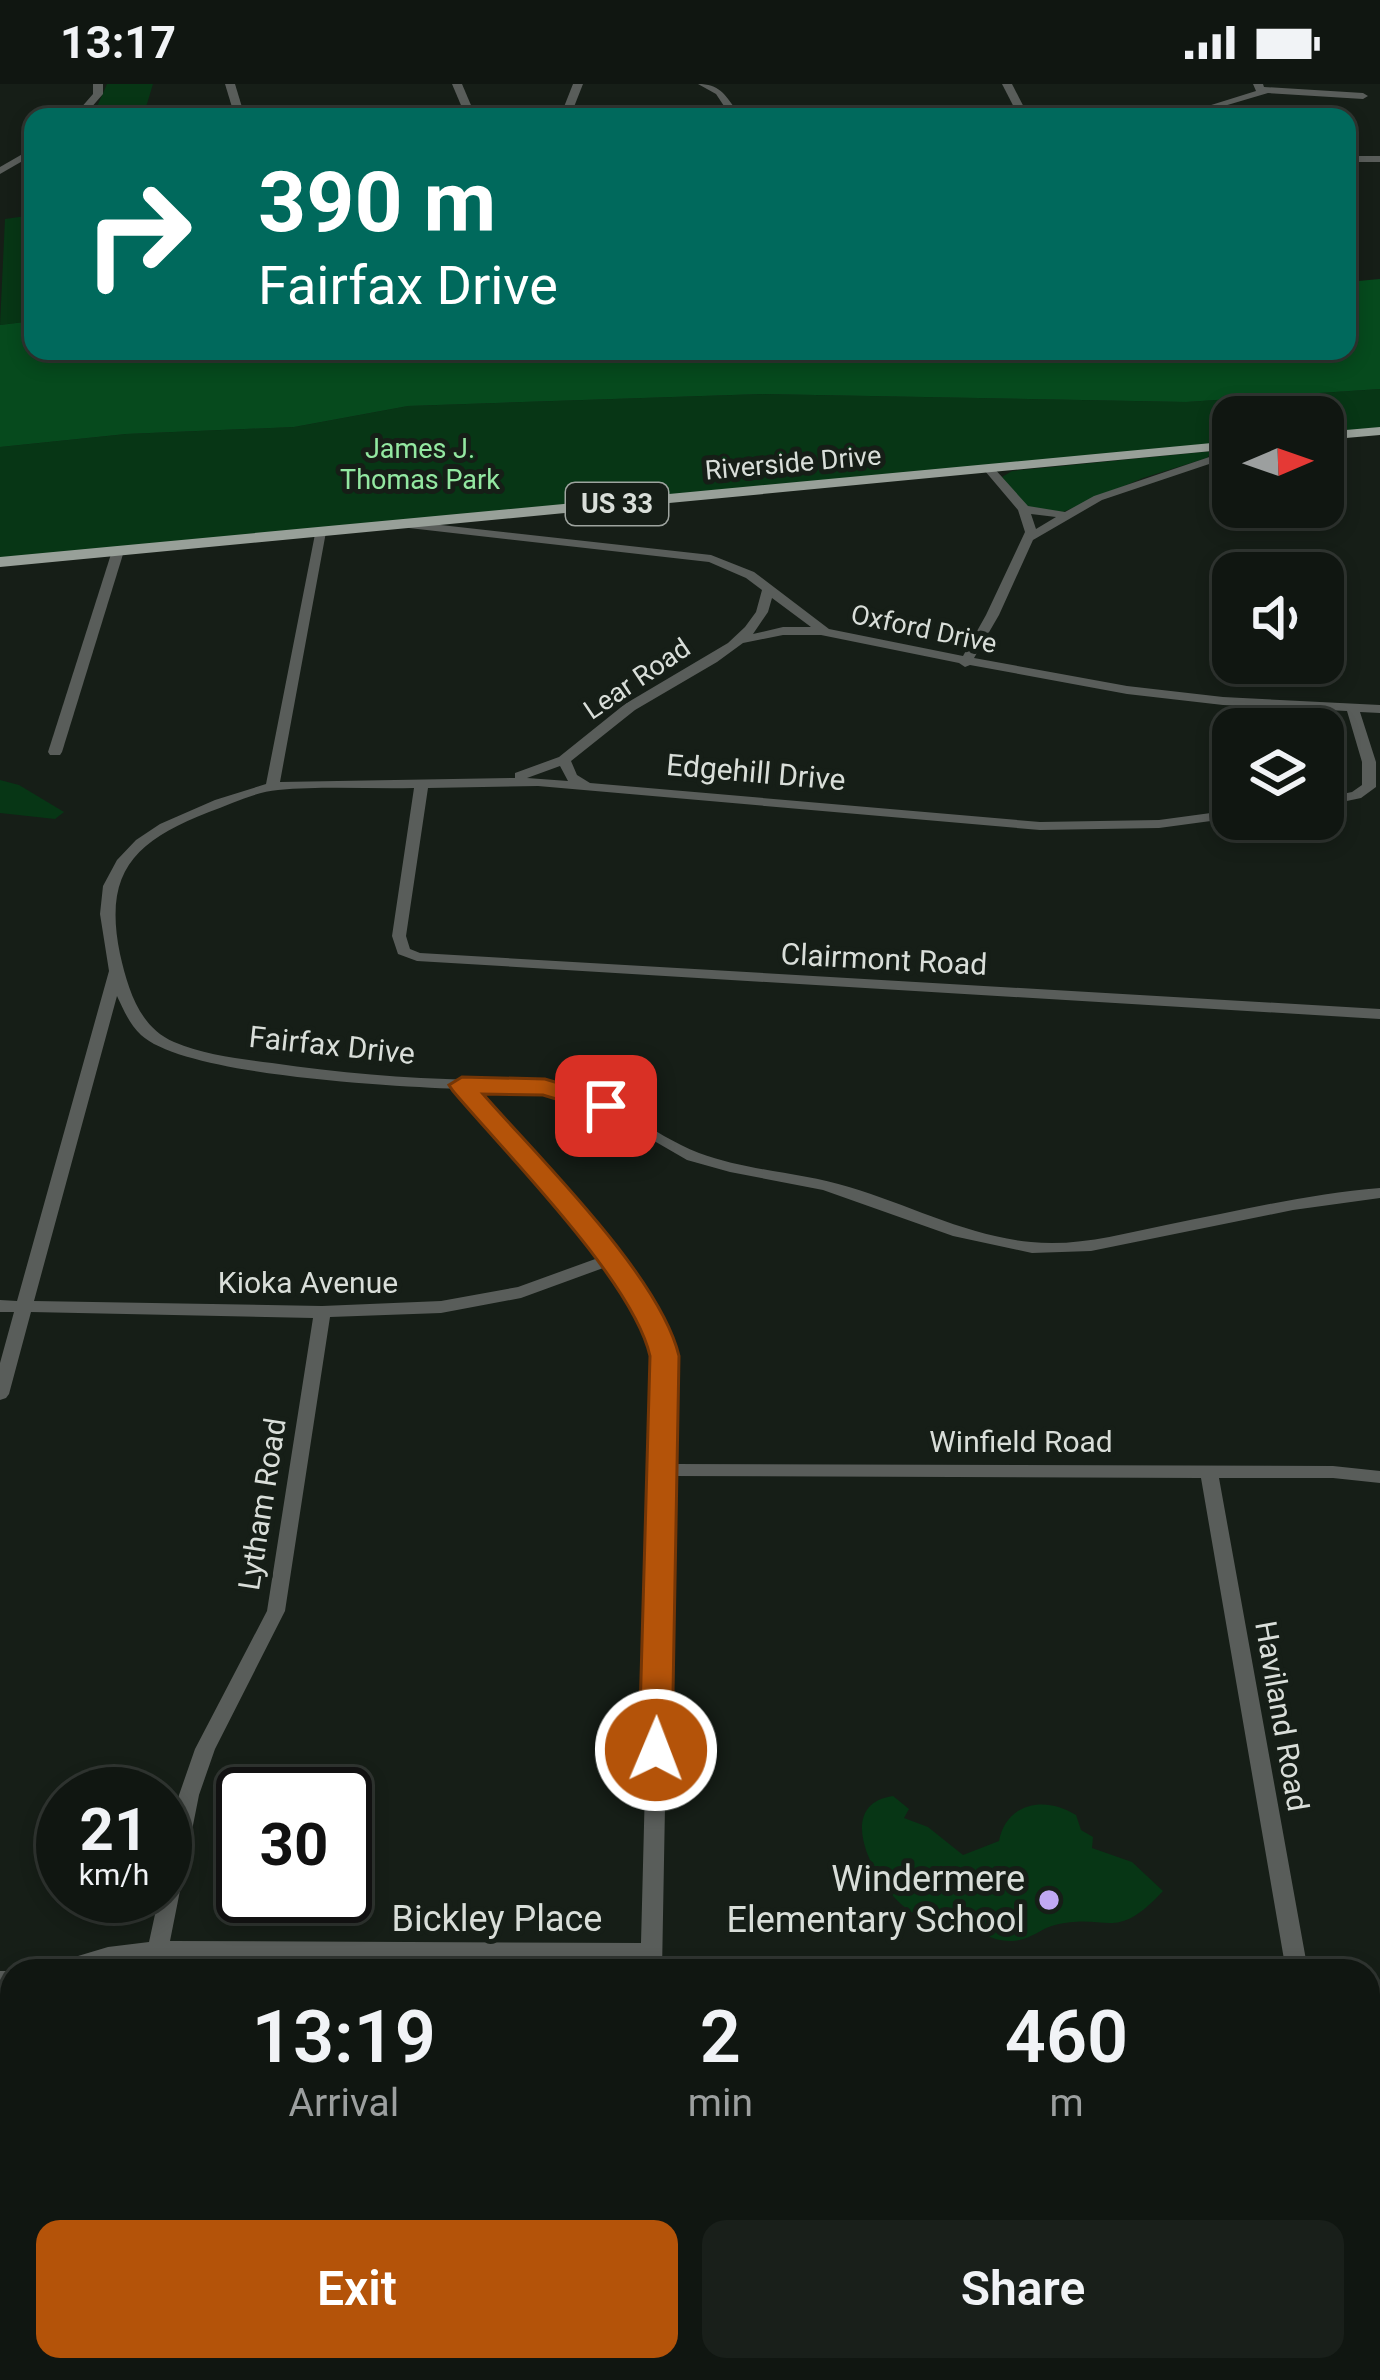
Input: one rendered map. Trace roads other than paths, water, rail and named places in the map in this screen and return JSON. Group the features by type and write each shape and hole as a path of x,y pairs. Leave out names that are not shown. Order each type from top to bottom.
{"main road":[{"path":"1344,434 1380,431"},
{"name":"Riverside Drive","path":"0,562 1212,450"}],"street":[{"path":"703,84 719,92 730,108"},
{"path":"1205,108 1261,88 1363,96"},
{"path":"1028,538 1064,515 1212,456"},
{"path":"965,663 996,614 1031,523 1024,508 989,469"},
{"path":"1024,508 1064,515"},
{"name":"Oxford Drive","path":"410,524 711,559 750,575 824,632 965,663 1146,692 1380,710"},
{"path":"272,786 320,532"},
{"path":"55,752 118,551"},
{"name":"Lear Road","path":"496,781 564,760 632,706 740,640 760,617 768,590"},
{"name":"Lear Road","path":"740,640 783,631 824,632"},
{"path":"1344,798 1369,787 1370,762 1353,709"},
{"path":"564,760 571,777 590,785"},
{"name":"Edgehill Drive","path":"272,786 496,781 590,785 1040,826 1159,824 1212,817"},
{"name":"Clairmont Road","path":"422,782 399,936 403,951 426,959 1380,1014"},
{"name":"Fairfax Drive","path":"272,786 182,818 124,860 106,894 117,970 139,1024 177,1052 462,1085 567,1091 606,1106 665,1144 695,1156 812,1182 958,1234 1029,1247 1089,1246 1262,1210 1380,1192"},
{"path":"0,1394 117,970"},
{"path":"462,1085 647,1305 658,1328 664,1356 652,1959"},
{"name":"Kioka Avenue","path":"0,1306 404,1310 483,1301 609,1260"},
{"name":"Lytham Road","path":"156,1959 189,1795 205,1749 276,1611 322,1312"},
{"name":"Winfield Road","path":"661,1470 1380,1477"},
{"name":"Haviland Road","path":"1209,1472 1295,1959"},
{"name":"Bickley Place","path":"98,1959 144,1959"}],"place":[{"name":"Windermere Elementary School","path":"1049,1900"}],"park label":[{"name":"James J. Thomas Park","path":"420,464"}]}
